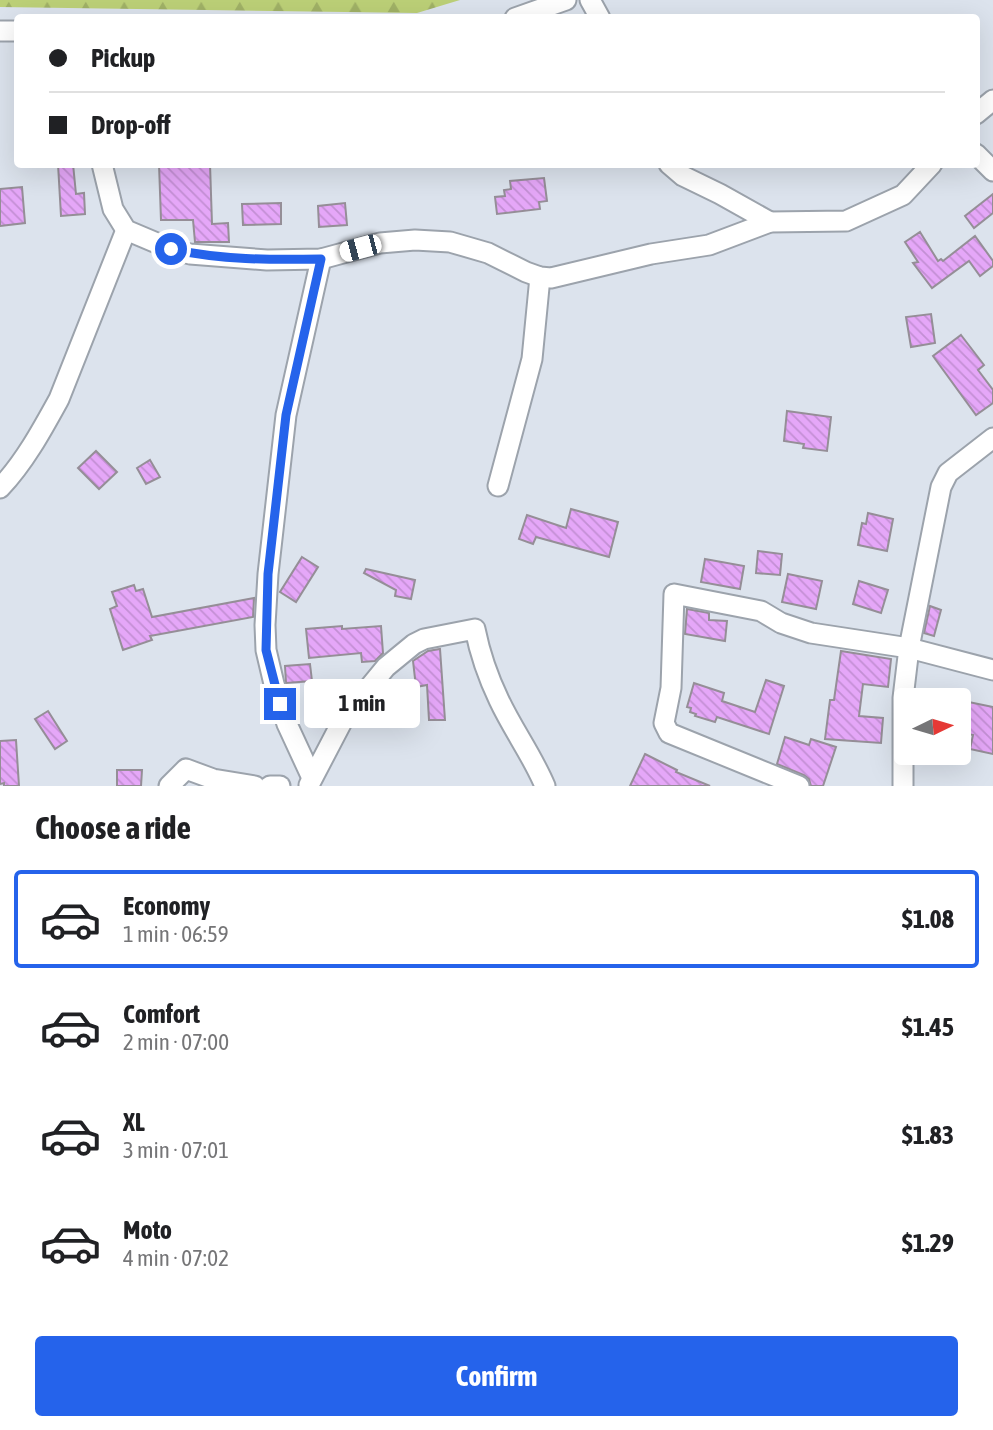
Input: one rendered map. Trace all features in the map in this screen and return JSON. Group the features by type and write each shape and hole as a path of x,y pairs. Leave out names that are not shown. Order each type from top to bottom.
{"street":[{"path":"526,14 566,0"},
{"path":"980,158 993,171"},
{"path":"103,168 113,209 126,230 190,254 267,260 321,259 380,243 415,240 450,242 488,253 540,278 561,278 652,254 709,245 769,222 846,221 903,195 928,168"},
{"path":"674,168 683,176 769,222"},
{"path":"0,488 24,457 59,400 126,230"},
{"path":"310,782 274,684 266,650 265,625 286,415 321,259"},
{"path":"498,486 532,359 540,278"},
{"path":"902,786 903,698 909,648 941,487 948,473 993,438"},
{"path":"799,786 669,733 666,729 664,723 671,688 674,594 761,611 781,623 811,634 909,648 993,670"},
{"path":"310,782 344,718 386,667 414,643 475,629 481,658 499,702 533,758 545,786"},
{"path":"169,786 186,769 213,779 255,786"},
{"path":"270,786 279,786"}],"green space":[{"path":"0,0 460,0 417,13 0,7"}],"building":[{"path":"58,168 73,168 76,194 84,193 85,214 61,216"},
{"path":"159,168 210,168 212,224 228,223 229,242 195,242 193,220 161,220"},
{"path":"544,178 547,201 539,202 540,209 497,214 495,197 505,196 504,190 511,189 510,181"},
{"path":"22,187 25,223 0,226 0,189"},
{"path":"993,194 993,213 974,228 965,216"},
{"path":"281,203 281,224 243,225 242,204"},
{"path":"345,203 347,225 319,227 318,206"},
{"path":"920,232 938,261 943,261 975,236 993,261 993,266 980,276 969,261 932,288 913,263 918,262 905,242"},
{"path":"931,314 935,343 911,347 906,317"},
{"path":"961,335 984,365 978,370 993,390 993,403 976,415 933,356"},
{"path":"787,411 831,417 827,451 803,448 804,444 784,441"},
{"path":"96,451 117,472 99,489 78,468"},
{"path":"150,460 160,477 146,484 137,468"},
{"path":"571,509 618,522 609,557 536,537 533,544 519,539 527,515 566,528"},
{"path":"868,513 893,519 887,551 858,545 862,523 866,524"},
{"path":"758,551 782,554 780,575 756,573"},
{"path":"302,557 318,567 296,602 280,592"},
{"path":"705,559 744,566 740,589 701,582"},
{"path":"366,569 415,580 411,599 395,596 396,590 364,573"},
{"path":"788,574 822,581 816,609 782,602"},
{"path":"859,581 888,590 881,613 853,604"},
{"path":"134,585 136,591 143,589 152,617 254,598 253,617 150,636 152,640 123,650 110,609 117,606 112,592"},
{"path":"930,606 941,610 934,636 924,633"},
{"path":"687,609 709,613 709,620 727,621 725,641 685,634"},
{"path":"342,626 342,629 381,626 383,653 375,661 362,662 361,653 309,658 306,629"},
{"path":"440,649 445,720 429,720 427,685 416,687 413,661 428,651"},
{"path":"841,651 891,659 888,687 863,684 859,716 883,718 881,743 825,739"},
{"path":"310,664 312,681 286,683 285,666"},
{"path":"766,680 784,686 769,734 717,717 715,722 695,716 696,714 690,712 691,708 687,707 694,683 724,693 722,701 755,712"},
{"path":"971,702 993,707 993,754 971,749"},
{"path":"48,711 67,741 55,749 35,719"},
{"path":"785,737 809,745 811,739 836,747 823,786 811,786 804,775 777,764"},
{"path":"16,740 19,786 4,786 4,783 0,784 0,741"},
{"path":"645,754 677,770 676,772 710,786 630,786"},
{"path":"117,770 142,770 141,786 117,786"}],"route":[{"path":"171,249 190,254 267,260 321,259 286,415 268,574 266,650 280,704"}]}
